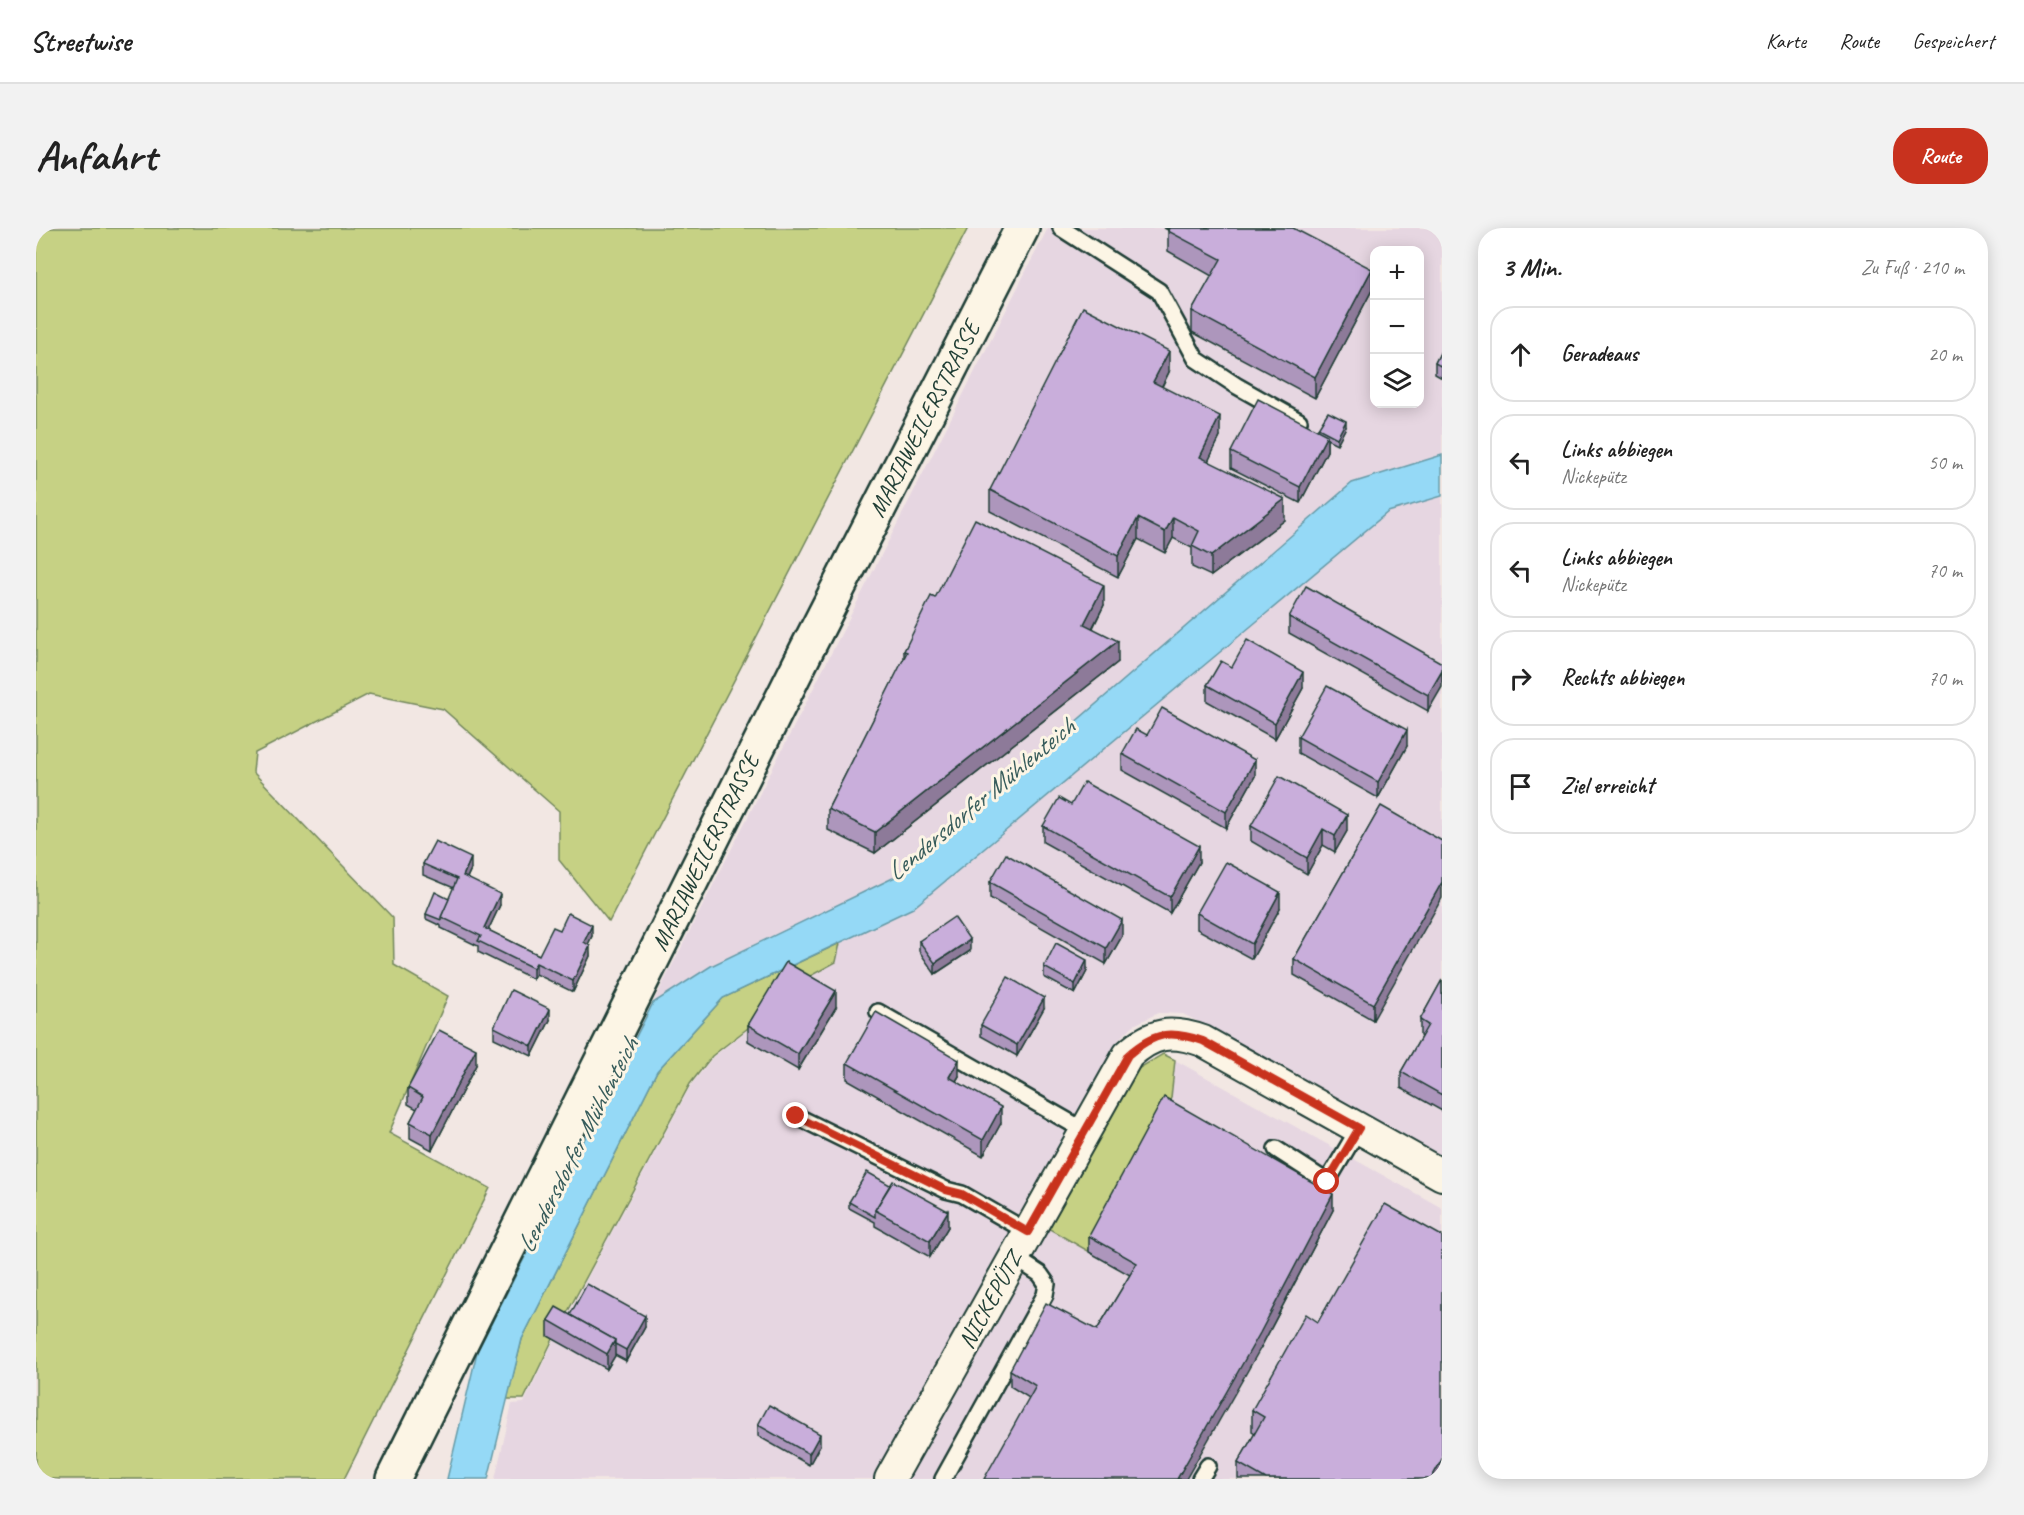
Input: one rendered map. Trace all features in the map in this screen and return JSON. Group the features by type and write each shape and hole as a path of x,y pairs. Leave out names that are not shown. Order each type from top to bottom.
{"main road":[{"name":"MARIAWEILERSTRASSE","path":"393,1479 806,651 1022,228"}],"street":[{"name":"NICKEPÜTZ","path":"890,1479 1128,1055 1141,1043 1158,1035 1183,1034 1203,1041 1442,1175"}],"lane":[{"path":"1061,228 1159,291 1196,359 1237,386 1299,421"},
{"path":"878,1012 1085,1131"},
{"path":"796,1116 946,1190 962,1194 1021,1245 1047,1284 1045,1295 943,1479"},
{"path":"1276,1149 1327,1182 1359,1128"}],"shaded area":[{"path":"1048,228 1442,228 1442,455 1352,484 897,876 711,966 653,1003"},
{"path":"1442,496 1442,1156 1244,1045 1183,1014 1158,1013 1134,1025 1119,1039 878,1479 495,1479 512,1404 524,1403 553,1342 691,1085 713,1057 757,1022 785,977 836,962 840,943 913,908 1388,512"},
{"path":"1175,1060 1442,1208 1442,1479 906,1479 1046,1227 1088,1250 1171,1098"}],"green space":[{"path":"36,228 968,228 609,922 559,860 559,811 443,709 369,694 255,753 253,772 393,918 394,965 448,996 389,1133 490,1188 344,1479 36,1479"},
{"path":"840,943 836,962 797,983 757,1021 712,1056 690,1084 552,1341 524,1399 507,1399 522,1339 657,1071 723,998"},
{"path":"1163,1054 1175,1060 1171,1098 1088,1251 1046,1227 1136,1070"}],"water":[{"path":"1442,455 1442,496 1388,512 913,908 723,998 657,1071 522,1339 488,1479 447,1479 477,1352 653,1003 711,966 897,876 1352,483"}],"building":[{"path":"1169,228 1293,228 1370,268 1370,273 1315,377 1192,311 1221,259 1168,231"},
{"path":"1083,307 1169,351 1153,382 1220,416 1200,457 1285,499 1211,556 1192,546 1199,531 1173,517 1165,532 1138,518 1118,556 990,490"},
{"path":"1442,349 1442,367 1435,363"},
{"path":"1258,399 1327,435 1300,487 1231,452"},
{"path":"1328,412 1346,421 1337,438 1318,428"},
{"path":"975,519 1104,585 1084,624 1118,641 875,832 828,809 907,652 904,651 931,596 935,598"},
{"path":"1306,586 1442,663 1442,671 1428,695 1289,617"},
{"path":"1247,640 1303,672 1275,723 1207,685 1221,661 1232,667"},
{"path":"1327,686 1407,730 1378,782 1298,737"},
{"path":"1162,708 1255,760 1226,812 1122,754 1136,729 1147,735"},
{"path":"1279,776 1347,815 1335,836 1323,829 1307,858 1251,826"},
{"path":"1084,782 1199,846 1170,897 1043,826 1059,798 1071,805"},
{"path":"1381,806 1442,841 1442,882 1373,1004 1294,959"},
{"path":"435,841 471,858 463,876 500,894 484,928 539,955 553,927 560,930 568,913 592,925 584,942 590,946 573,981 536,963 533,968 478,941 481,936 441,917 457,879 423,864"},
{"path":"1006,854 1122,920 1106,948 990,882"},
{"path":"1226,862 1280,892 1252,944 1197,913"},
{"path":"435,892 449,899 441,920 426,914"},
{"path":"954,917 970,940 935,963 919,941"},
{"path":"1056,943 1087,960 1075,984 1044,967"},
{"path":"786,962 836,991 798,1054 748,1025"},
{"path":"1008,977 1044,998 1017,1045 981,1025"},
{"path":"1442,980 1442,1095 1401,1072 1428,1025 1420,1020"},
{"path":"511,990 550,1009 532,1046 494,1027"},
{"path":"876,1012 959,1060 949,1077 1001,1107 983,1140 847,1063"},
{"path":"439,1030 476,1049 432,1134 410,1122 423,1097 408,1088"},
{"path":"1164,1097 1333,1194 1260,1333 1177,1479 984,1479 1036,1386 1010,1370 1046,1303 1097,1330 1137,1263 1089,1236"},
{"path":"867,1172 890,1185 875,1210 875,1217 849,1202"},
{"path":"893,1181 948,1211 930,1241 875,1210"},
{"path":"1385,1204 1442,1236 1442,1459 1431,1479 1266,1479 1238,1463 1264,1417 1252,1410 1306,1314 1318,1322"},
{"path":"587,1284 645,1316 626,1350 615,1344 615,1340 570,1315"},
{"path":"556,1307 615,1340 607,1354 548,1320"},
{"path":"769,1405 820,1434 809,1454 758,1425"}],"route":[{"path":"796,1116 946,1190 962,1194 1028,1232 1128,1055 1141,1043 1158,1035 1183,1034 1203,1041 1359,1128 1327,1182"}],"water label":[{"name":"Lendersdorfer Mühlenteich","path":"980,799"},
{"name":"Lendersdorfer Mühlenteich","path":"577,1145"}]}
